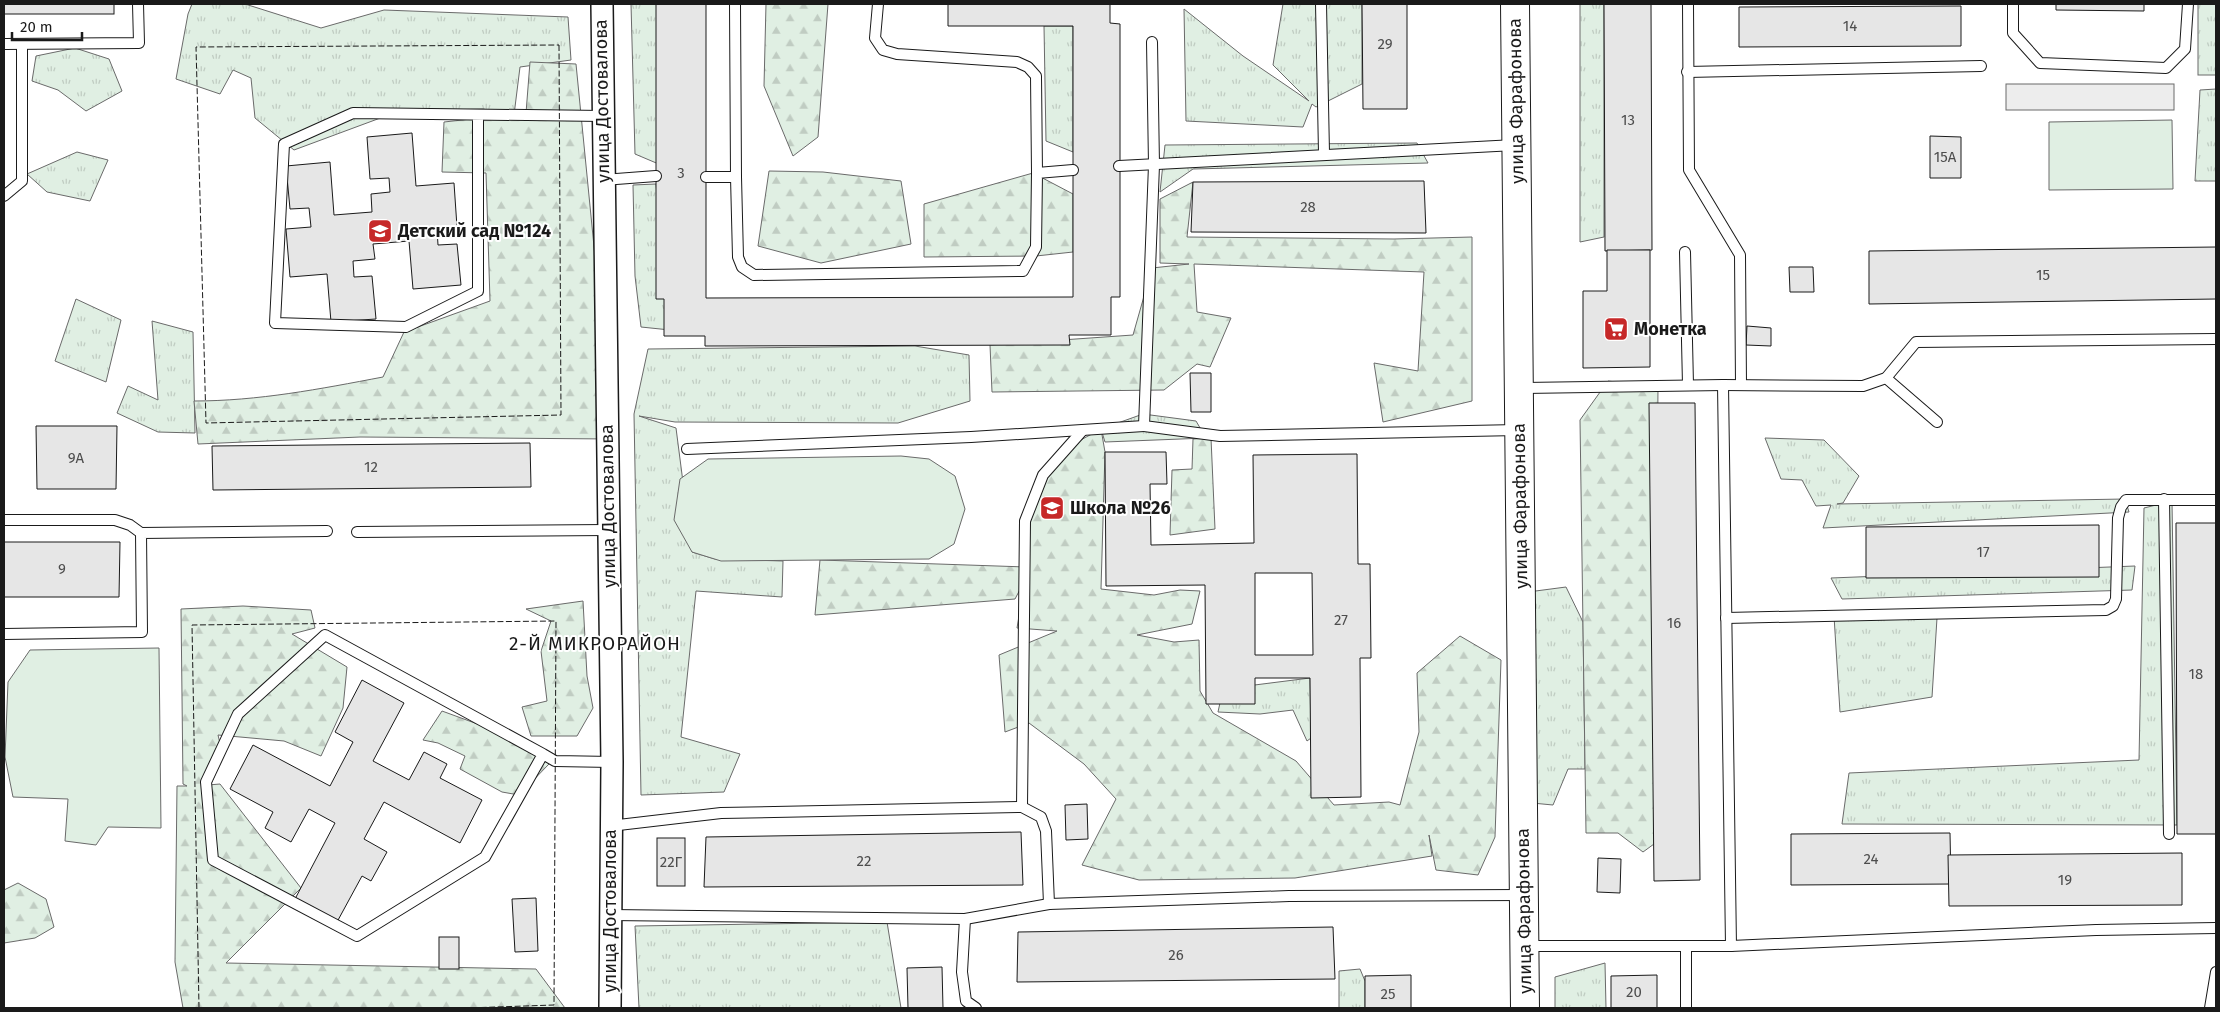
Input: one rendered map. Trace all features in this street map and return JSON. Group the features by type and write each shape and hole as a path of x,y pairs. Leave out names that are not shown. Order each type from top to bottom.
{"street":[{"name":"улица Достовалова","path":"602,4 612,762 610,1008"},
{"name":"улица Фарафонова","path":"1515,4 1525,1008"}],"lane":[{"path":"4,44 139,43 138,4"},
{"path":"734,4 738,257 742,267 754,274 782,276 1023,271 1036,247 1036,76 1028,67 1017,62 897,54 883,50 875,38 878,4"},
{"path":"1321,4 1324,153"},
{"path":"1688,4 1689,170 1740,255 1741,385"},
{"path":"2013,4 2013,32 2040,63 2166,68 2186,49 2188,4"},
{"path":"1144,426 1154,165 1152,42"},
{"path":"4,196 22,181 22,44"},
{"path":"1688,72 1981,66"},
{"path":"478,114 478,291 406,328 275,322 284,144 353,113 478,114 603,116"},
{"path":"1119,166 1324,153 1516,144"},
{"path":"1037,172 1072,170"},
{"path":"603,180 656,176"},
{"path":"706,177 736,177"},
{"path":"1685,252 1688,385"},
{"path":"1519,388 1688,385 1863,386 1886,378 1916,342 2216,339"},
{"path":"1886,378 1937,422"},
{"path":"1723,385 1731,946"},
{"path":"687,449 1144,426 1220,436 1519,430"},
{"path":"1022,807 1025,521 1043,475 1084,430"},
{"path":"2164,499 2169,834"},
{"path":"1726,618 2106,610 2113,606 2116,599 2118,518 2121,506 2126,500 2216,500"},
{"path":"4,520 115,520 130,524 141,533 326,531"},
{"path":"357,532 608,530"},
{"path":"4,634 142,632 141,533"},
{"path":"543,754 485,857 357,936 213,860 206,782 238,714 325,635 543,754 555,761 612,762"},
{"path":"610,826 721,813 1022,807 1041,816 1046,832 1049,904"},
{"path":"610,915 965,919 1049,904 1288,896 1524,895"},
{"path":"965,919 962,972 966,1002 976,1008"},
{"path":"1524,946 1731,946 2086,930 2216,928"},
{"path":"1686,947 1686,1008"},
{"path":"2210,1008 2216,972"}],"green space":[{"path":"192,4 245,4 321,28 384,10 568,17 571,60 520,67 514,115 483,109 445,110 383,117 294,150 255,118 251,78 233,70 220,94 176,79 188,14"},
{"path":"631,4 658,4 661,165 635,154"},
{"path":"766,4 828,4 818,137 793,156 764,86"},
{"path":"1283,4 1362,4 1362,84 1316,107 1312,104 1303,127 1186,121 1184,9 1243,56 1309,101 1273,65"},
{"path":"1580,4 1604,4 1604,237 1580,242"},
{"path":"2198,4 2216,4 2216,75 2198,75"},
{"path":"1044,26 1073,26 1073,152 1046,141"},
{"path":"75,48 109,59 122,91 86,111 58,90 32,81 36,56"},
{"path":"530,62 576,64 613,439 360,437 198,444 194,401 265,397 383,377 404,332 490,301 486,173 442,172 444,122 526,113"},
{"path":"2216,89 2216,181 2195,181 2200,90"},
{"path":"2172,120 2173,189 2049,190 2049,122"},
{"path":"1417,143 1428,163 1193,169 1160,192 1165,145"},
{"path":"77,152 108,160 90,201 47,192 27,174"},
{"path":"769,171 823,172 901,181 911,244 821,263 758,246"},
{"path":"1033,173 1073,194 1073,252 1036,256 924,257 924,204"},
{"path":"1193,182 1187,237 1394,239 1472,237 1472,401 1383,422 1374,363 1418,371 1424,272 1194,264 1197,312 1231,318 1210,367 1197,364 1164,390 992,392 990,345 1133,335 1152,268 1189,264 1160,263 1160,199"},
{"path":"656,184 670,330 641,327 635,276 633,185"},
{"path":"76,299 121,320 106,382 55,361"},
{"path":"152,321 193,332 195,433 158,432 117,413 128,386 158,400"},
{"path":"915,346 969,355 970,401 898,423 675,422 639,416 676,428 692,552 715,559 783,561 782,597 696,591 681,737 740,754 724,792 641,795 634,414 648,349"},
{"path":"1608,381 1658,387 1654,844 1643,852 1618,833 1586,833 1580,420"},
{"path":"1143,414 1196,421 1206,438 1105,442 1101,429"},
{"path":"1101,429 1105,452 1101,589 1154,595 1180,590 1200,591 1192,624 1137,635 1174,642 1199,640 1200,691 1213,713 1296,761 1334,805 1389,802 1400,805 1419,732 1417,673 1460,636 1501,660 1495,837 1478,875 1436,870 1429,835 1432,856 1295,878 1139,880 1082,865 1116,799 1084,764 1029,723 1005,732 999,655 1057,631 1017,628 1025,580 1015,599 815,615 820,560 1026,567 1030,497 1066,448"},
{"path":"1211,438 1215,529 1170,535 1172,470 1192,469 1193,439"},
{"path":"1765,438 1824,440 1859,476 1843,503 1837,504 2125,499 2129,512 1823,528 1831,505 1816,506 1802,480 1781,479"},
{"path":"901,456 929,459 955,476 965,509 954,544 929,559 721,561 692,552 674,520 680,479 708,459"},
{"path":"2172,501 2177,825 1842,824 1849,773 2139,760 2144,508"},
{"path":"2135,566 2132,590 1842,599 1831,578"},
{"path":"1566,587 1583,622 1585,769 1568,769 1553,805 1532,803 1528,592"},
{"path":"583,601 587,676 593,708 577,736 531,736 522,707 547,701 541,651 551,621 526,609"},
{"path":"243,606 311,610 315,628 292,634 347,667 343,708 321,756 284,741 218,735 223,756 211,784 208,785 220,784 301,888 226,963 536,969 565,1008 183,1008 175,962 177,786 187,786 183,784 181,609"},
{"path":"1834,616 1937,618 1932,697 1840,712"},
{"path":"159,648 161,828 108,827 96,845 65,841 68,799 13,797 5,757 8,682 30,650"},
{"path":"1310,678 1311,738 1307,741 1293,710 1260,714 1218,712 1223,689"},
{"path":"442,711 513,737 549,764 519,795 502,792 460,769 465,756 438,743 423,740"},
{"path":"18,883 46,899 54,927 35,938 4,943 4,890"},
{"path":"887,922 901,1008 639,1008 635,926"},
{"path":"1605,963 1606,1008 1555,1008 1555,977"},
{"path":"1360,969 1365,981 1365,1008 1339,1008 1339,971"}],"shaded area":[{"path":"2006,84 2174,84 2174,110 2006,110"}],"building":[{"path":"4,4 114,4 114,14 4,14"},
{"path":"656,4 706,4 706,298 1073,297 1073,26 948,26 948,4 1110,4 1110,23 1120,24 1120,297 1111,297 1111,335 1069,335 1070,345 705,346 705,336 664,336 664,299 656,299"},
{"path":"1362,4 1407,4 1407,109 1363,109"},
{"path":"1604,4 1651,4 1652,250 1605,251"},
{"path":"2056,4 2144,4 2144,11 2056,10"},
{"path":"1961,6 1961,46 1739,47 1739,7"},
{"path":"412,133 416,186 454,183 457,227 437,229 438,245 457,244 461,285 413,289 409,241 373,244 375,259 353,261 354,277 372,276 376,319 331,322 327,274 290,277 286,229 311,227 309,208 290,209 286,166 330,162 334,215 372,212 371,194 390,192 389,178 370,179 367,137"},
{"path":"1930,136 1961,137 1961,178 1930,178"},
{"path":"1424,181 1426,233 1191,232 1193,182"},
{"path":"2216,247 2216,299 1869,304 1869,251"},
{"name":"Монетка","path":"1607,250 1650,250 1650,367 1583,368 1583,291 1607,291"},
{"path":"1789,267 1813,267 1814,292 1790,292"},
{"path":"1747,326 1771,328 1771,346 1746,345"},
{"path":"1190,373 1211,373 1211,412 1191,412"},
{"path":"1649,403 1695,403 1700,880 1654,881"},
{"path":"36,426 117,426 116,489 37,489"},
{"path":"530,443 531,487 213,490 212,446"},
{"path":"1105,452 1166,452 1167,484 1150,484 1151,545 1254,543 1253,455 1357,454 1358,564 1370,564 1371,658 1360,658 1361,797 1311,798 1310,678 1255,678 1255,704 1206,704 1205,585 1106,586","holes":["1255,573 1312,573 1313,655 1255,655"]},
{"path":"2176,523 2216,523 2216,834 2177,834"},
{"path":"2099,525 2099,577 1866,578 1866,527"},
{"path":"4,542 120,542 119,597 4,597"},
{"path":"362,680 404,703 373,761 409,780 424,752 447,764 440,778 482,800 460,843 384,802 364,839 387,852 371,881 362,876 337,922 295,899 335,823 309,809 291,842 265,828 273,812 230,789 253,745 330,786 353,742 335,732"},
{"path":"1087,804 1088,839 1066,840 1065,805"},
{"path":"1021,832 1023,885 704,887 706,837"},
{"path":"1950,833 1951,884 1791,885 1791,834"},
{"path":"657,838 685,838 685,886 657,886"},
{"path":"2182,853 2182,905 1949,906 1948,855"},
{"path":"1598,858 1621,859 1620,893 1597,892"},
{"path":"536,898 538,951 515,952 512,899"},
{"path":"1333,927 1335,979 1017,982 1018,932"},
{"path":"439,937 459,937 459,969 439,969"},
{"path":"942,967 943,1008 908,1008 907,968"},
{"path":"1411,975 1411,1008 1365,1008 1365,976"},
{"path":"1657,975 1657,1008 1611,1008 1611,976"}],"fence":[{"path":"559,45 561,415 206,423 196,47 559,45"},
{"path":"199,1008 192,625 556,621 554,1005 467,1008"}],"place":[{"name":"Детский сад №124","path":"380,231"},
{"name":"Монетка","path":"1616,329"},
{"name":"Школа №26","path":"1052,508"}],"district":[{"name":"2-Й МИКРОРАЙОН","path":"595,643"}]}
